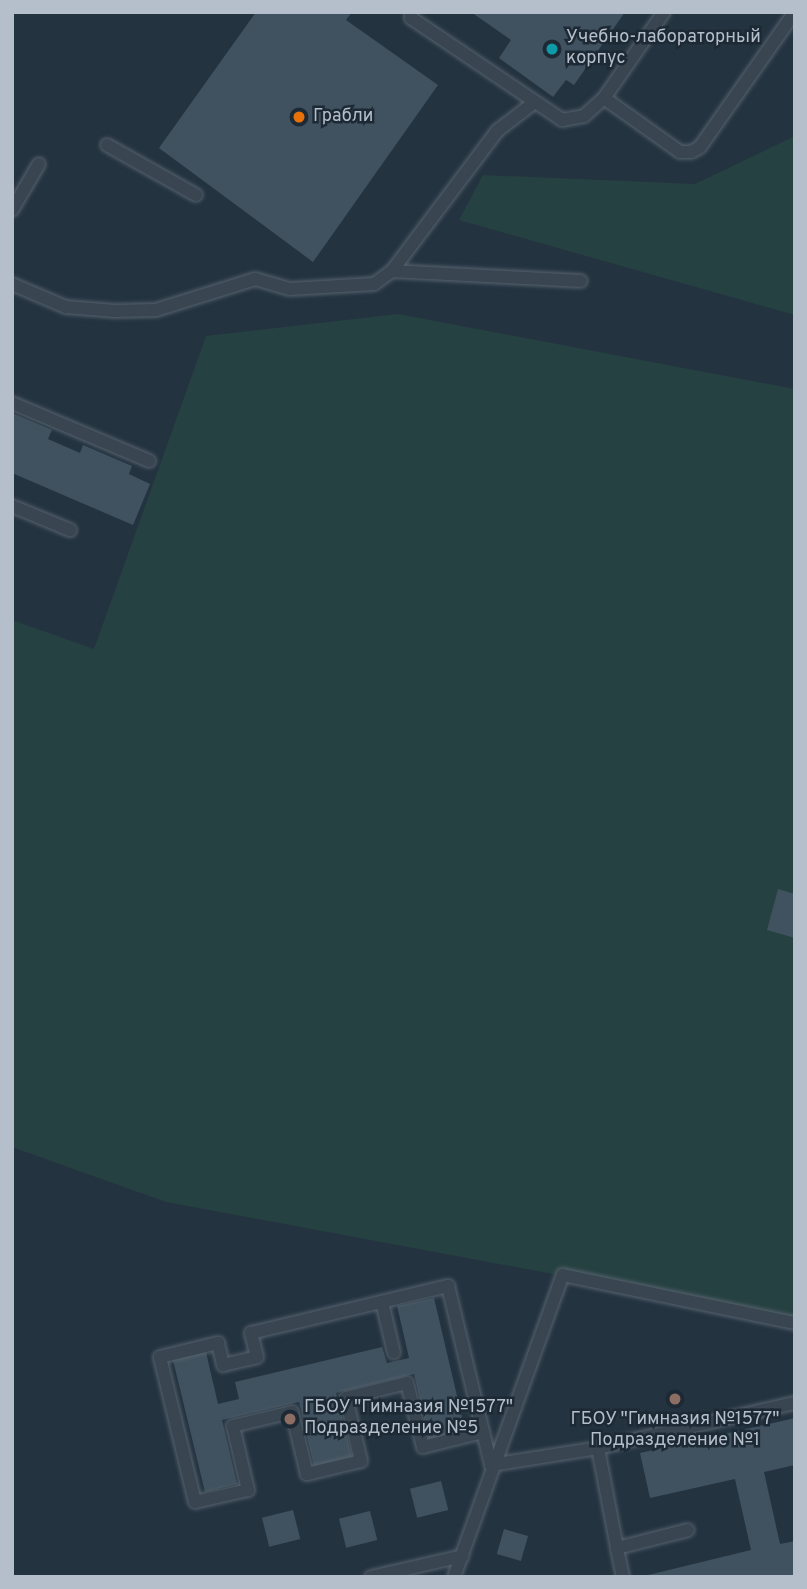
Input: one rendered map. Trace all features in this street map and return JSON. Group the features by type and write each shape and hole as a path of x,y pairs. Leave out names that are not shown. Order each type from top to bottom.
{"lane":[{"path":"411,12 411,18 533,104 562,120 584,116 604,99 664,12"},
{"path":"604,99 680,152 691,152 700,147 795,12"},
{"path":"12,284 66,307 115,311 156,310 255,279 290,289 349,289 374,284 392,271 497,131 533,104"},
{"path":"107,145 196,195"},
{"path":"12,211 40,164"},
{"path":"392,271 581,281"},
{"path":"12,403 149,461"},
{"path":"12,506 70,530"},
{"path":"454,1577 491,1465 563,1275 795,1323"},
{"path":"483,1432 423,1447 407,1383 346,1398 361,1461 307,1474 292,1412 233,1426 248,1490 195,1502 160,1357 218,1343 223,1365 257,1357 251,1333 448,1286 491,1465"},
{"path":"382,1302 394,1353"},
{"path":"491,1465 598,1448 795,1403"},
{"path":"598,1448 624,1577"},
{"path":"617,1548 688,1530"},
{"path":"371,1577 463,1556"}],"green space":[{"path":"795,136 795,315 459,220 483,175 695,184"},
{"path":"398,314 795,389 795,1319 166,1202 12,1147 12,620 94,649 206,336"}],"building":[{"name":"Грабли","path":"256,12 352,12 346,20 438,85 313,262 159,148"},
{"name":"Учебно-лабораторный корпус","path":"471,12 625,12 574,85 566,80 553,97 499,58 511,40"},
{"path":"12,413 52,430 48,439 80,453 83,445 132,466 129,474 150,484 133,525 12,473"},
{"path":"778,889 795,894 795,938 767,930"},
{"path":"434,1298 465,1430 429,1439 414,1374 336,1393 352,1457 314,1466 299,1402 222,1420 237,1484 205,1492 173,1360 206,1352 218,1404 239,1399 235,1382 382,1347 387,1363 409,1358 397,1306"},
{"path":"795,1418 795,1465 764,1472 780,1544 795,1541 795,1577 640,1577 751,1550 735,1479 650,1498 640,1453"},
{"path":"441,1481 448,1510 417,1518 410,1489"},
{"path":"293,1510 300,1539 269,1547 262,1518"},
{"path":"370,1511 377,1540 346,1548 339,1519"},
{"path":"504,1529 528,1536 521,1561 497,1554"}],"place":[{"name":"Учебно-лабораторный корпус","path":"552,49"},
{"name":"Грабли","path":"299,117"},
{"name":"ГБОУ \"Гимназия №1577\" Подразделение №1","path":"675,1399"},
{"name":"ГБОУ \"Гимназия №1577\" Подразделение №5","path":"290,1419"}]}
